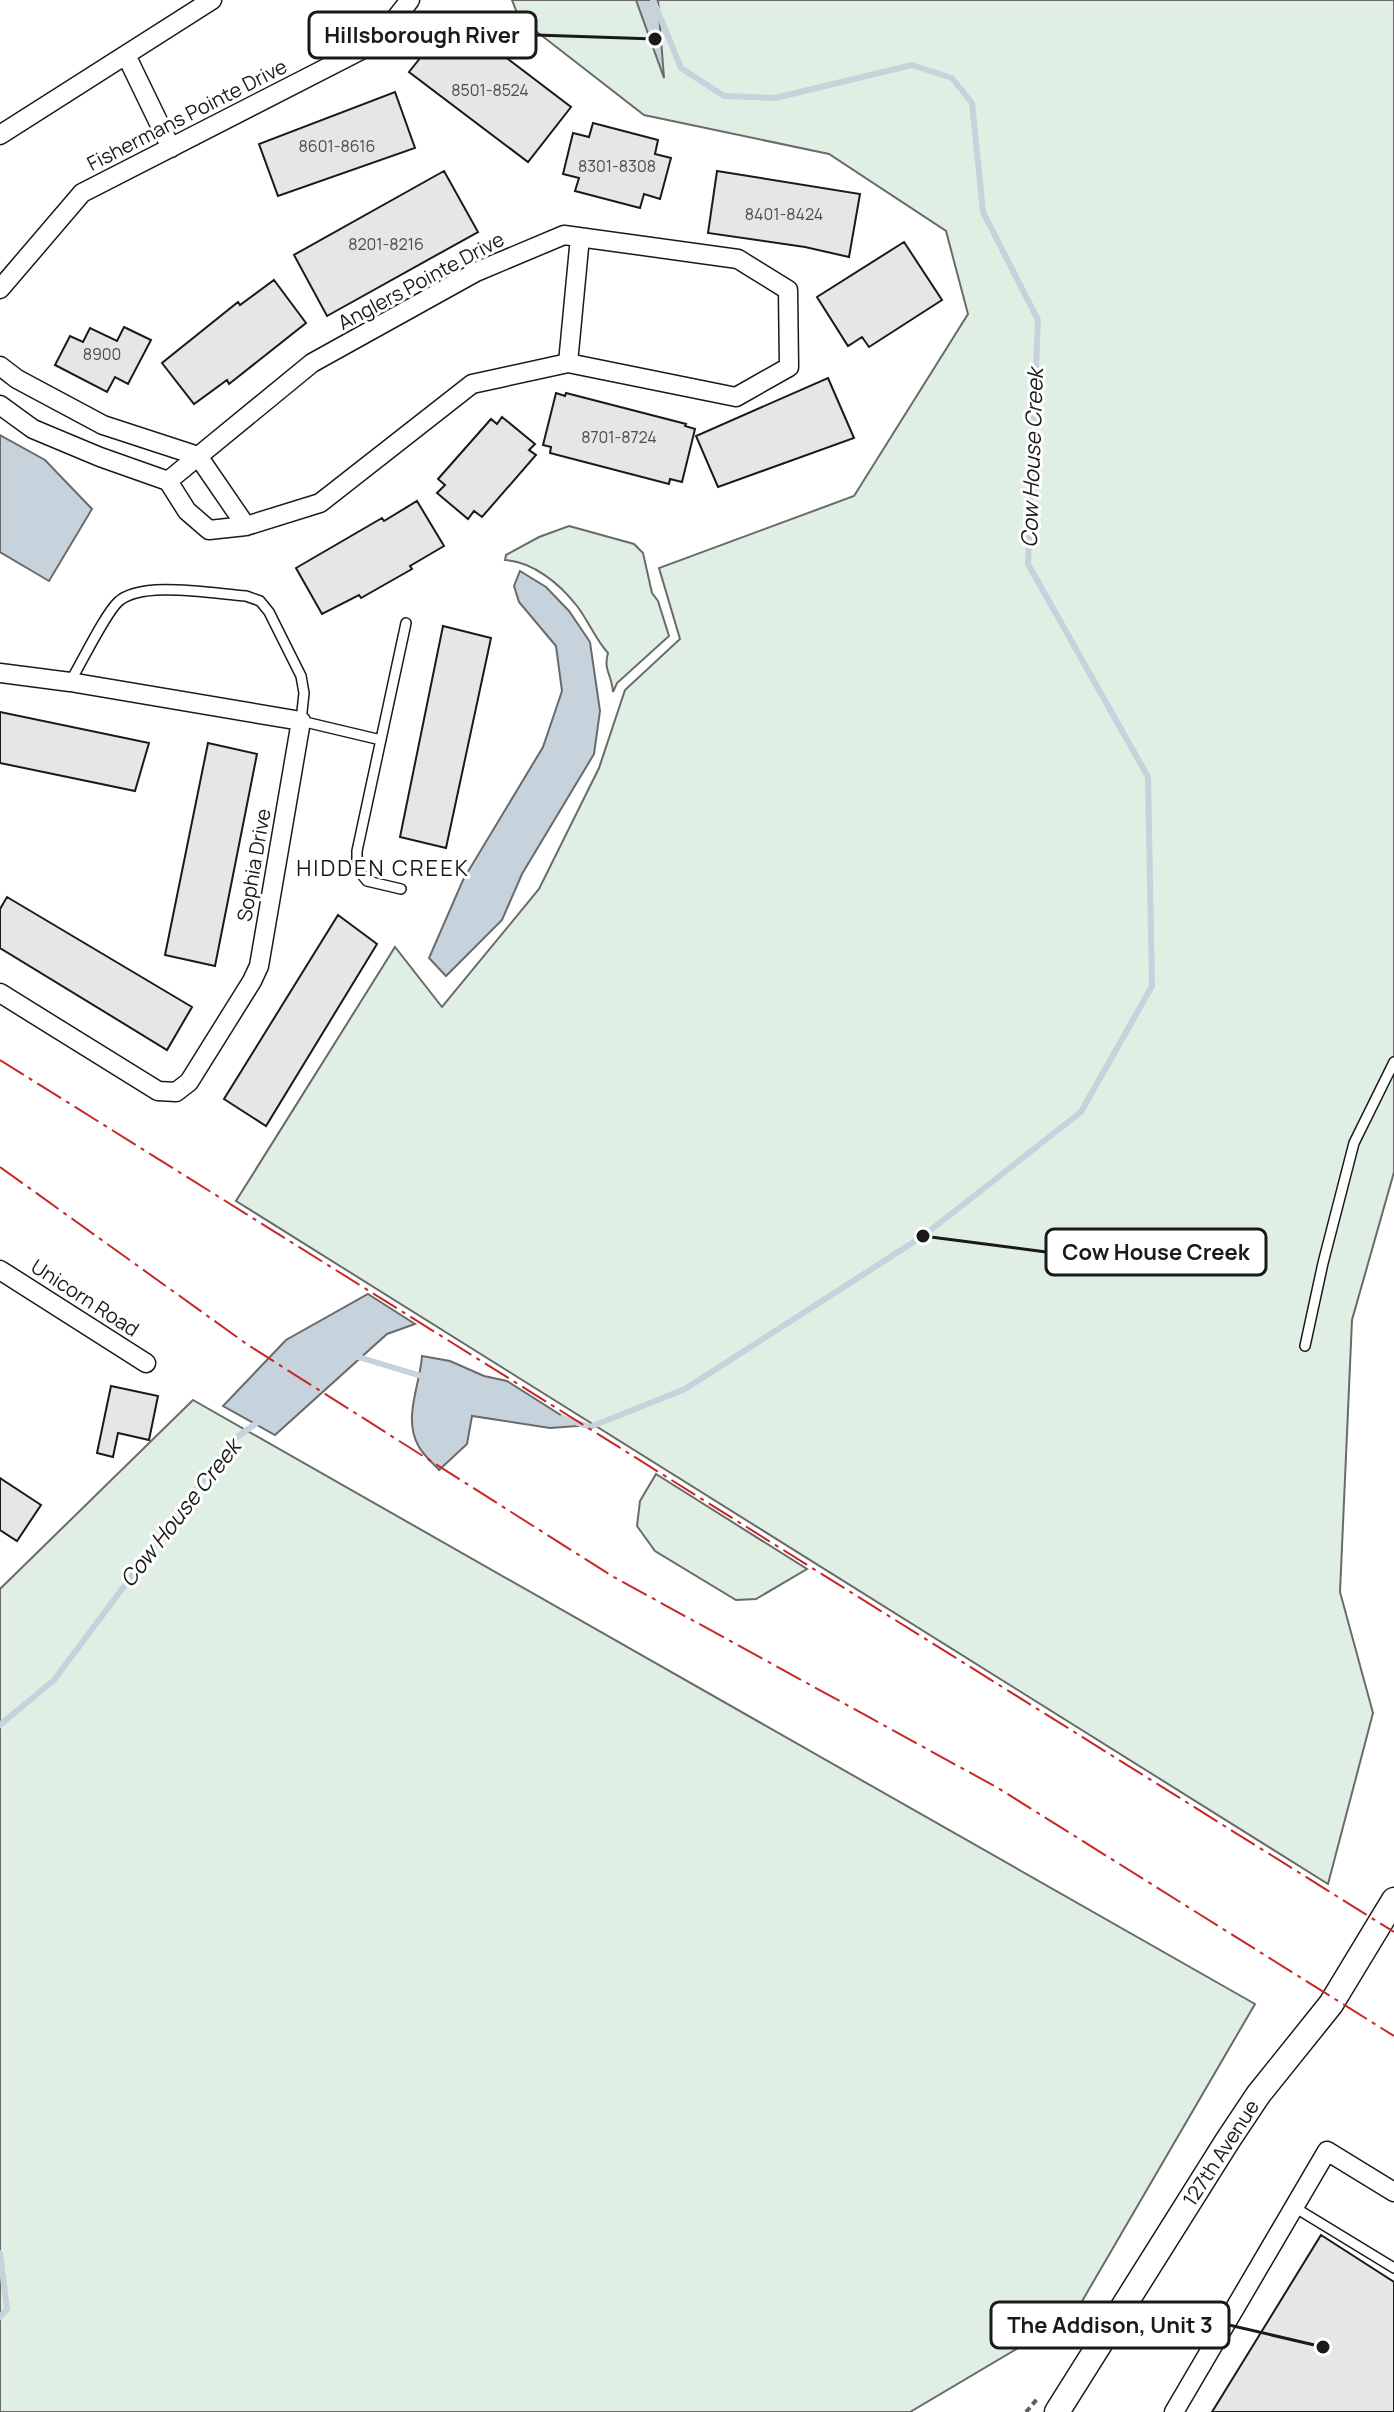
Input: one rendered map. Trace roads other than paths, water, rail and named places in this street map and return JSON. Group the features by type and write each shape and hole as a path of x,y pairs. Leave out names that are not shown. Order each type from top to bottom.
{"street":[{"path":"0,135 212,0"},
{"name":"Fishermans Pointe Drive","path":"0,289 82,193 377,42 410,0"},
{"path":"126,55 171,148"},
{"name":"Anglers Pointe Drive","path":"168,481 312,363 476,272 564,235 738,259 788,290 789,367 736,397 568,363 472,384 320,503 246,526"},
{"path":"568,363 580,237"},
{"path":"0,366 17,379 103,425 198,456 246,526 209,530 187,511 168,481 33,429 0,405"},
{"path":"91,453 103,425"},
{"path":"0,673 301,721"},
{"name":"Sophia Drive","path":"0,993 158,1091 176,1092 189,1082 259,966 301,721"},
{"name":"Unicorn Road","path":"0,1270 146,1363"},
{"name":"127th Avenue","path":"1057,2412 1258,2095 1331,2004 1394,1900"},
{"path":"1174,2412 1327,2151 1394,2192"}],"lane":[{"path":"70,682 117,603 132,593 150,590 246,596 260,601 269,612 301,676 304,693 301,721 381,740"},
{"path":"401,889 367,881 357,869 357,851 406,623"},
{"path":"1305,1346 1354,1143 1394,1062"},
{"path":"1294,2207 1394,2268"}],"waterway":[{"name":"Cow House Creek","path":"562,1418 590,1427 685,1389 923,1236 1081,1112 1152,986 1148,777 1028,564 1038,320 983,212 972,103 952,78 912,65 775,98 724,96 681,68 653,0"},
{"name":"Cow House Creek","path":"355,1356 428,1378"},
{"name":"Cow House Creek","path":"0,1725 54,1680 234,1439 261,1420"},
{"name":"Cow House Creek","path":"0,2253 7,2309 0,2317"}],"place":[{"name":"Hillsborough River","path":"655,39"},
{"name":"Cow House Creek","path":"923,1236"},
{"name":"The Addison, Unit 3","path":"1323,2347"}],"district":[{"name":"HIDDEN CREEK","path":"383,868"}]}
